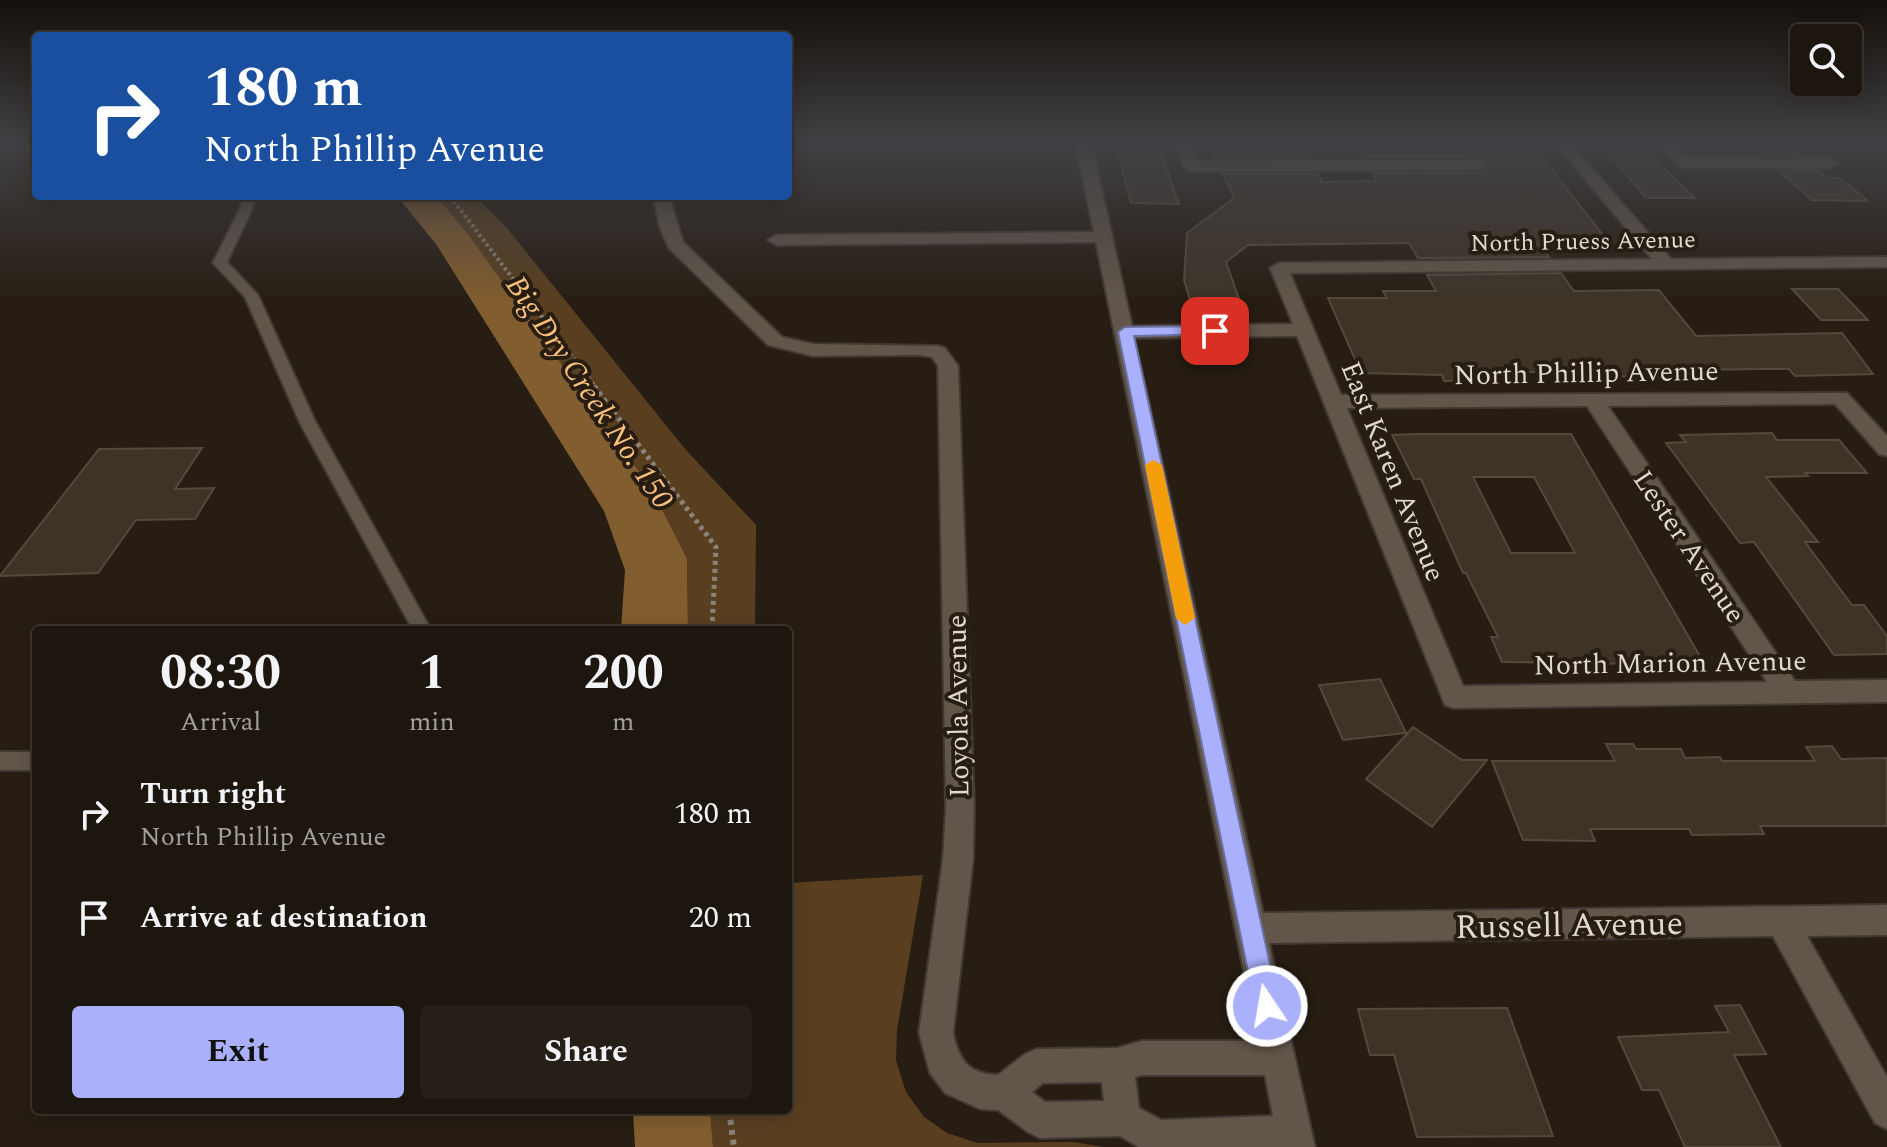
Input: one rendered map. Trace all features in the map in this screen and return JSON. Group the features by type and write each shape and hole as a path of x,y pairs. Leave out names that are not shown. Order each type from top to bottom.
{"street":[{"path":"1095,196 1125,332 1250,928 1278,1058 1295,1140 1158,1138 1123,1118 1040,1120 1004,1093 1037,1066 1117,1065 1142,1058 1278,1058"},
{"path":"1607,196 1666,264"},
{"name":"Loyola Avenue","path":"662,200 675,244 775,341 789,348 914,347 938,352 948,366 960,768 958,859 936,1033 942,1061 957,1081 980,1092 1004,1093"},
{"path":"777,240 1104,237"},
{"name":"North Pruess Avenue","path":"1279,268 1887,262"},
{"name":"East Karen Avenue","path":"1279,268 1454,697"},
{"path":"1125,332 1304,330"},
{"name":"North Phillip Avenue","path":"1334,402 1840,398 1887,449"},
{"name":"Lester Avenue","path":"1593,400 1788,692"},
{"name":"North Marion Avenue","path":"1454,697 1887,691"},
{"name":"Russell Avenue","path":"1250,928 1887,920"},
{"path":"1781,921 1887,1111"},
{"path":"1117,1065 1123,1118"}],"lane":[{"path":"248,200 220,263 251,295 307,421 420,626"},
{"path":"0,761 32,761"}],"path":[{"path":"453,200 716,547 712,626"},
{"path":"730,1114 734,1147"}],"shaded area":[{"path":"400,200 439,200 468,234 652,490 687,559 688,626 621,626 625,570 604,511 436,244"},
{"path":"439,200 479,200 506,227 686,450 756,525 755,626 688,626 687,559 468,234"},
{"path":"923,875 897,1030 896,1060 906,1092 924,1117 947,1133 978,1143 1073,1142 1104,1147 713,1147 710,1114 792,1114 792,883"},
{"path":"633,1114 710,1114 713,1147 635,1147"}],"building":[{"path":"1129,196 1176,196 1179,204 1131,203"},
{"path":"1233,196 1572,196 1610,244 1540,244 1549,257 1418,258 1409,243 1248,245 1226,262 1244,313 1194,314 1184,280 1187,233 1234,198"},
{"path":"1644,196 1695,198 1646,198"},
{"path":"1807,196 1861,196 1868,201 1812,200"},
{"path":"1561,273 1574,291 1659,290 1696,336 1842,333 1873,374 1795,376 1789,369 1692,370 1698,377 1493,372 1498,380 1444,381 1442,375 1361,373 1328,298 1387,298 1383,291 1436,291 1427,275"},
{"path":"1792,289 1838,289 1868,320 1821,320"},
{"path":"1772,433 1777,440 1839,440 1867,473 1805,473 1808,476 1766,477 1818,542 1805,542 1852,605 1864,605 1887,636 1887,654 1834,655 1754,542 1740,543 1666,443 1686,442 1680,435"},
{"path":"1571,434 1705,665 1502,662 1491,637 1498,637 1466,573 1463,573 1421,479 1414,479 1392,435","holes":["1473,477 1534,477 1575,553 1511,553"]},
{"path":"202,448 175,489 214,488 195,519 136,520 98,573 0,576 99,449"},
{"path":"1380,679 1406,733 1343,740 1319,685"},
{"path":"1413,727 1462,760 1487,760 1432,827 1366,779"},
{"path":"1606,744 1633,744 1636,749 1681,749 1685,758 1720,757 1722,761 1815,761 1806,747 1832,746 1841,759 1887,758 1887,826 1760,826 1764,834 1692,835 1689,829 1590,829 1595,841 1523,840 1492,761 1615,761"},
{"path":"1740,1005 1766,1054 1734,1055 1781,1147 1685,1147 1659,1090 1642,1090 1618,1037 1729,1032 1715,1006"},
{"path":"1507,1008 1553,1136 1417,1137 1394,1055 1370,1055 1358,1009"}],"slow traffic":[{"path":"1153,465 1185,618"}],"route":[{"path":"1215,331 1125,332 1267,1006"}],"water label":[{"name":"Big Dry Creek No. 150","path":"590,392"}]}
